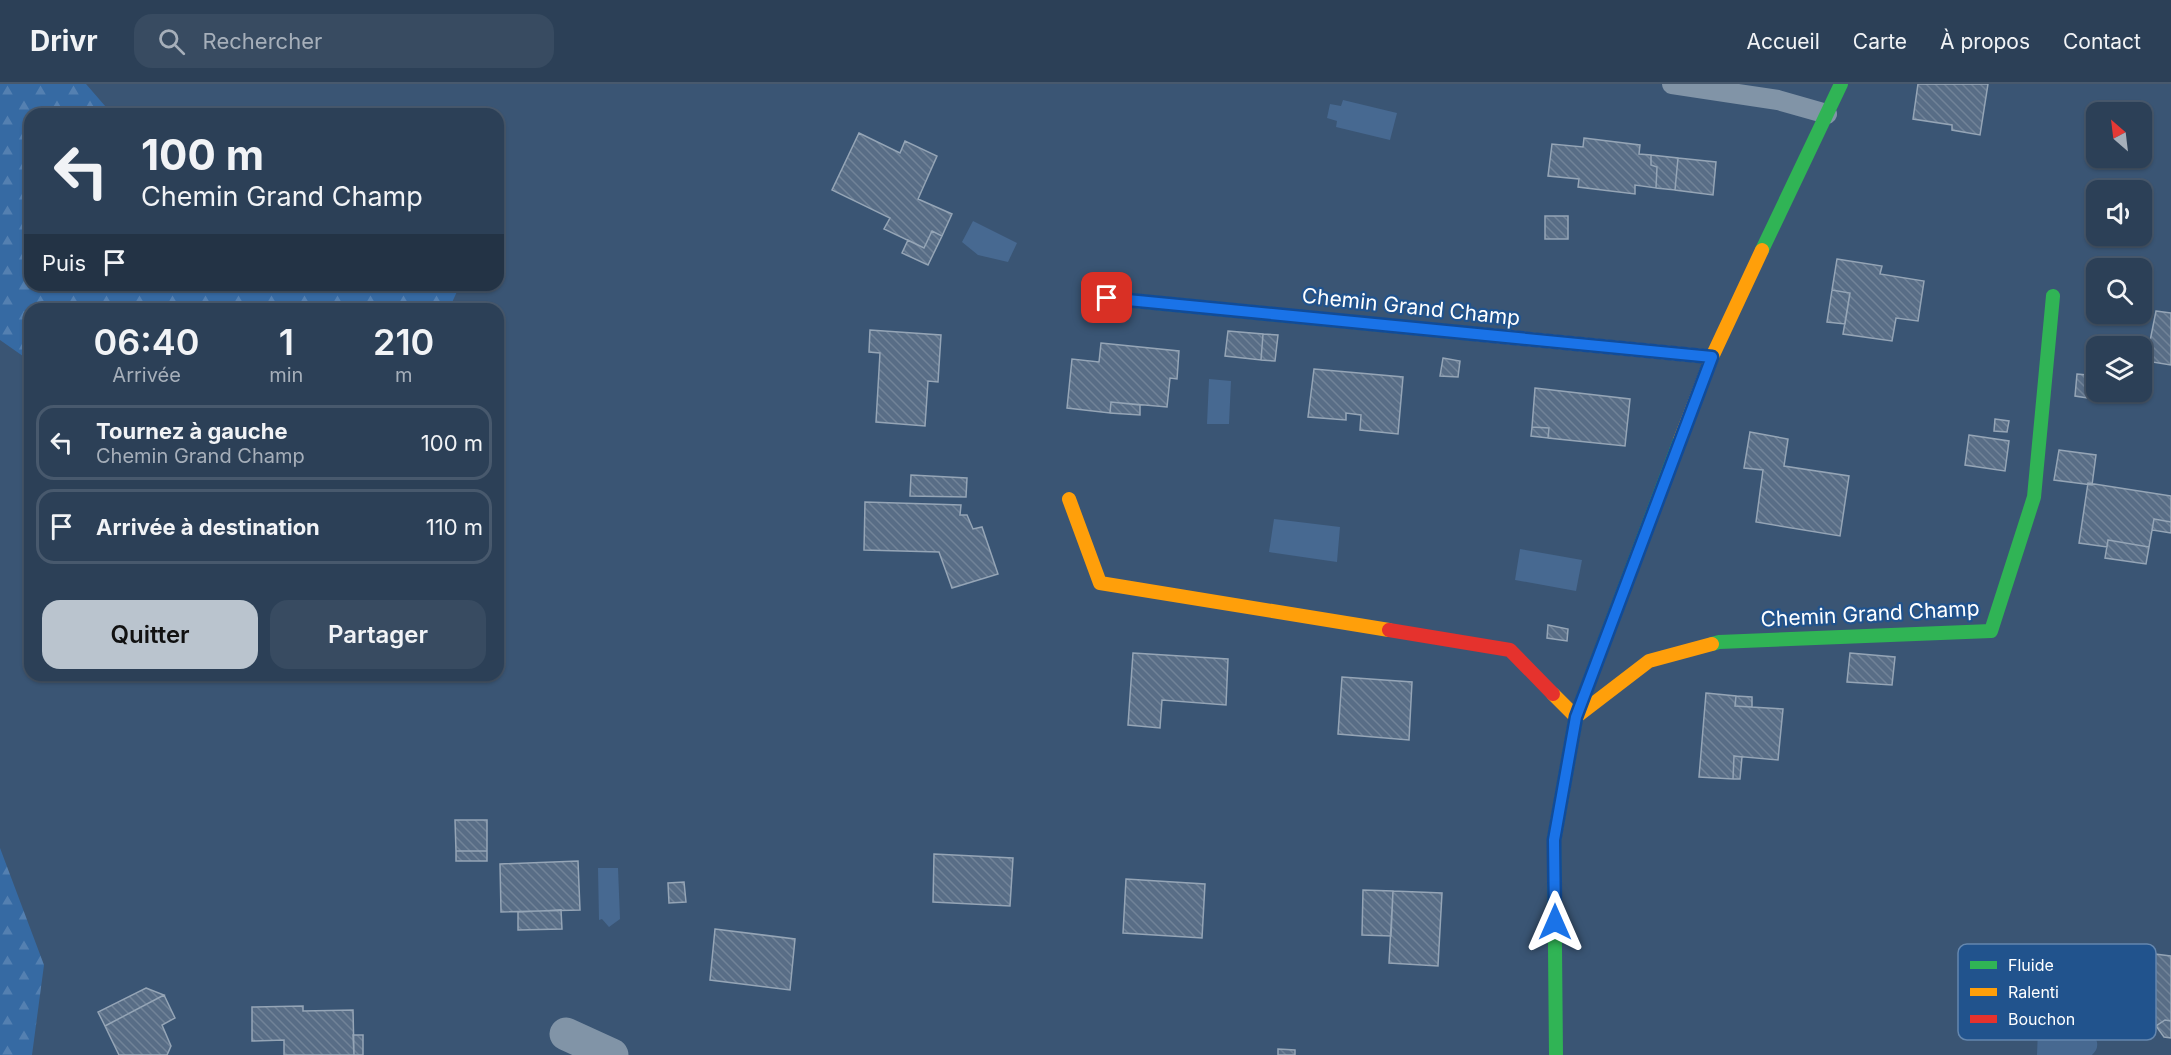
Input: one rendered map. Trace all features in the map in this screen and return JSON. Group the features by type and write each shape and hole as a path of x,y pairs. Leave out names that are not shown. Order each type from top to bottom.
{"street":[{"path":"1556,1055 1554,840 1576,717 1712,357 1841,84"},
{"name":"Chemin Grand Champ","path":"1576,717 1649,661 1719,642 1991,631 2034,497 2053,296"},
{"name":"Chemin Grand Champ","path":"1107,298 1712,357"},
{"path":"1069,499 1100,583 1510,650 1576,717"},
{"path":"566,1034 612,1055"}],"lane":[{"path":"1672,84 1778,100 1827,114"}],"green space":[{"path":"0,84 86,84 107,108 24,108 24,291 457,291 452,303 24,303 24,357 0,340"},
{"path":"0,848 44,965 32,1055 0,1055"}],"shaded area":[{"path":"1343,100 1397,113 1390,140 1336,127 1337,121 1327,118 1330,104 1341,106"},
{"path":"973,221 1017,243 1008,262 978,255 962,242"},
{"path":"1209,379 1231,381 1229,424 1207,424"},
{"path":"1274,519 1340,527 1337,562 1269,552"},
{"path":"1520,549 1582,560 1576,591 1515,580"},
{"path":"598,868 618,868 620,919 609,927 602,919 599,920"},
{"path":"2038,1040 2096,1040 2097,1042 2096,1051 2092,1055 2037,1055"}],"building":[{"path":"1918,84 1988,84 1980,135 1952,130 1952,125 1913,119"},
{"path":"859,133 900,153 905,141 937,156 918,199 952,214 942,236 932,231 924,248 884,229 890,218 832,190"},
{"path":"1584,138 1640,145 1639,154 1651,155 1651,165 1657,167 1656,188 1635,185 1635,194 1578,187 1579,179 1548,176 1552,144 1583,147"},
{"path":"1651,155 1678,158 1675,190 1656,188 1657,167 1651,165"},
{"path":"1678,158 1716,162 1713,195 1675,190"},
{"path":"1545,216 1568,216 1568,239 1545,239"},
{"path":"932,231 942,236 928,265 902,253 908,240 924,248"},
{"path":"1837,259 1882,266 1880,274 1924,281 1918,321 1896,318 1892,341 1843,334 1850,293 1832,290"},
{"path":"1832,290 1850,293 1845,324 1827,322"},
{"path":"2156,311 2171,313 2171,365 2152,362 2151,336"},
{"path":"870,330 941,335 938,382 928,381 925,426 876,422 880,353 869,352"},
{"path":"1228,331 1263,334 1261,360 1225,356"},
{"path":"1263,334 1278,335 1275,361 1261,360"},
{"path":"1101,343 1179,351 1177,379 1170,378 1167,407 1111,402 1110,413 1067,408 1072,359 1099,362"},
{"path":"1443,358 1460,361 1458,377 1440,376"},
{"path":"1314,369 1403,377 1398,434 1360,430 1361,415 1346,413 1346,420 1308,417"},
{"path":"2077,374 2086,375 2086,398 2075,396"},
{"path":"1535,388 1630,399 1625,446 1548,438 1549,428 1532,427"},
{"path":"1111,402 1140,405 1140,415 1110,413"},
{"path":"1995,419 2009,421 2007,432 1994,431"},
{"path":"1532,427 1549,428 1548,438 1531,436"},
{"path":"1750,432 1788,439 1784,466 1849,476 1840,536 1756,522 1763,470 1744,468"},
{"path":"1969,435 2009,441 2005,471 1965,465"},
{"path":"2059,450 2096,455 2092,485 2054,480"},
{"path":"911,475 967,478 966,497 910,496"},
{"path":"2088,483 2171,496 2171,522 2154,519 2149,547 2108,540 2107,547 2079,543"},
{"path":"865,502 961,505 960,515 967,515 973,529 982,527 998,574 952,588 939,552 864,550"},
{"path":"2154,519 2171,522 2171,533 2152,530"},
{"path":"2108,540 2149,547 2146,564 2105,558"},
{"path":"1548,625 1568,629 1567,641 1547,638"},
{"path":"1133,653 1228,659 1226,705 1162,700 1160,728 1128,725"},
{"path":"1850,653 1895,657 1892,685 1847,682"},
{"path":"1342,677 1412,682 1409,740 1338,734"},
{"path":"1706,693 1736,696 1735,706 1783,709 1778,760 1734,756 1733,779 1699,777"},
{"path":"1736,696 1752,697 1752,707 1735,706"},
{"path":"1734,756 1742,757 1740,779 1733,779"},
{"path":"455,820 487,820 487,851 456,851"},
{"path":"456,851 487,851 487,861 456,861"},
{"path":"934,854 1013,858 1010,906 933,902"},
{"path":"578,861 580,910 501,912 500,864"},
{"path":"1126,879 1205,884 1202,938 1123,933"},
{"path":"684,882 686,902 669,903 668,883"},
{"path":"1363,890 1393,891 1391,936 1362,935"},
{"path":"1393,891 1442,893 1438,966 1389,963"},
{"path":"561,910 562,929 518,930 518,912"},
{"path":"715,929 795,939 790,990 710,980"},
{"path":"2156,954 2171,956 2171,1021 2165,1020 2156,1026"},
{"path":"146,988 164,995 105,1026 98,1012"},
{"path":"164,995 175,1018 162,1025 171,1046 167,1055 119,1055 105,1026"},
{"path":"303,1006 303,1011 353,1010 354,1055 284,1055 284,1040 252,1041 252,1007"},
{"path":"2165,1020 2171,1021 2171,1038 2164,1037 2156,1026"},
{"path":"353,1035 363,1035 363,1055 354,1055"},
{"path":"1278,1049 1295,1050 1295,1055 1278,1055"}],"traffic: fast":[{"path":"1762,250 1841,84"},
{"path":"1712,644 1991,631 2034,497 2053,296"},
{"path":"1106,298 1476,334"},
{"path":"1556,1055 1554,840 1576,717 1680,440"}],"traffic: slow":[{"path":"1680,440 1712,357 1762,250"},
{"path":"1476,334 1712,357"},
{"path":"1069,499 1100,583 1389,630"},
{"path":"1553,694 1576,717 1649,661 1712,644"}],"traffic: jam":[{"path":"1389,630 1510,650 1553,694"}],"route":[{"path":"1107,298 1712,357 1576,717 1554,840 1555,922"}]}
